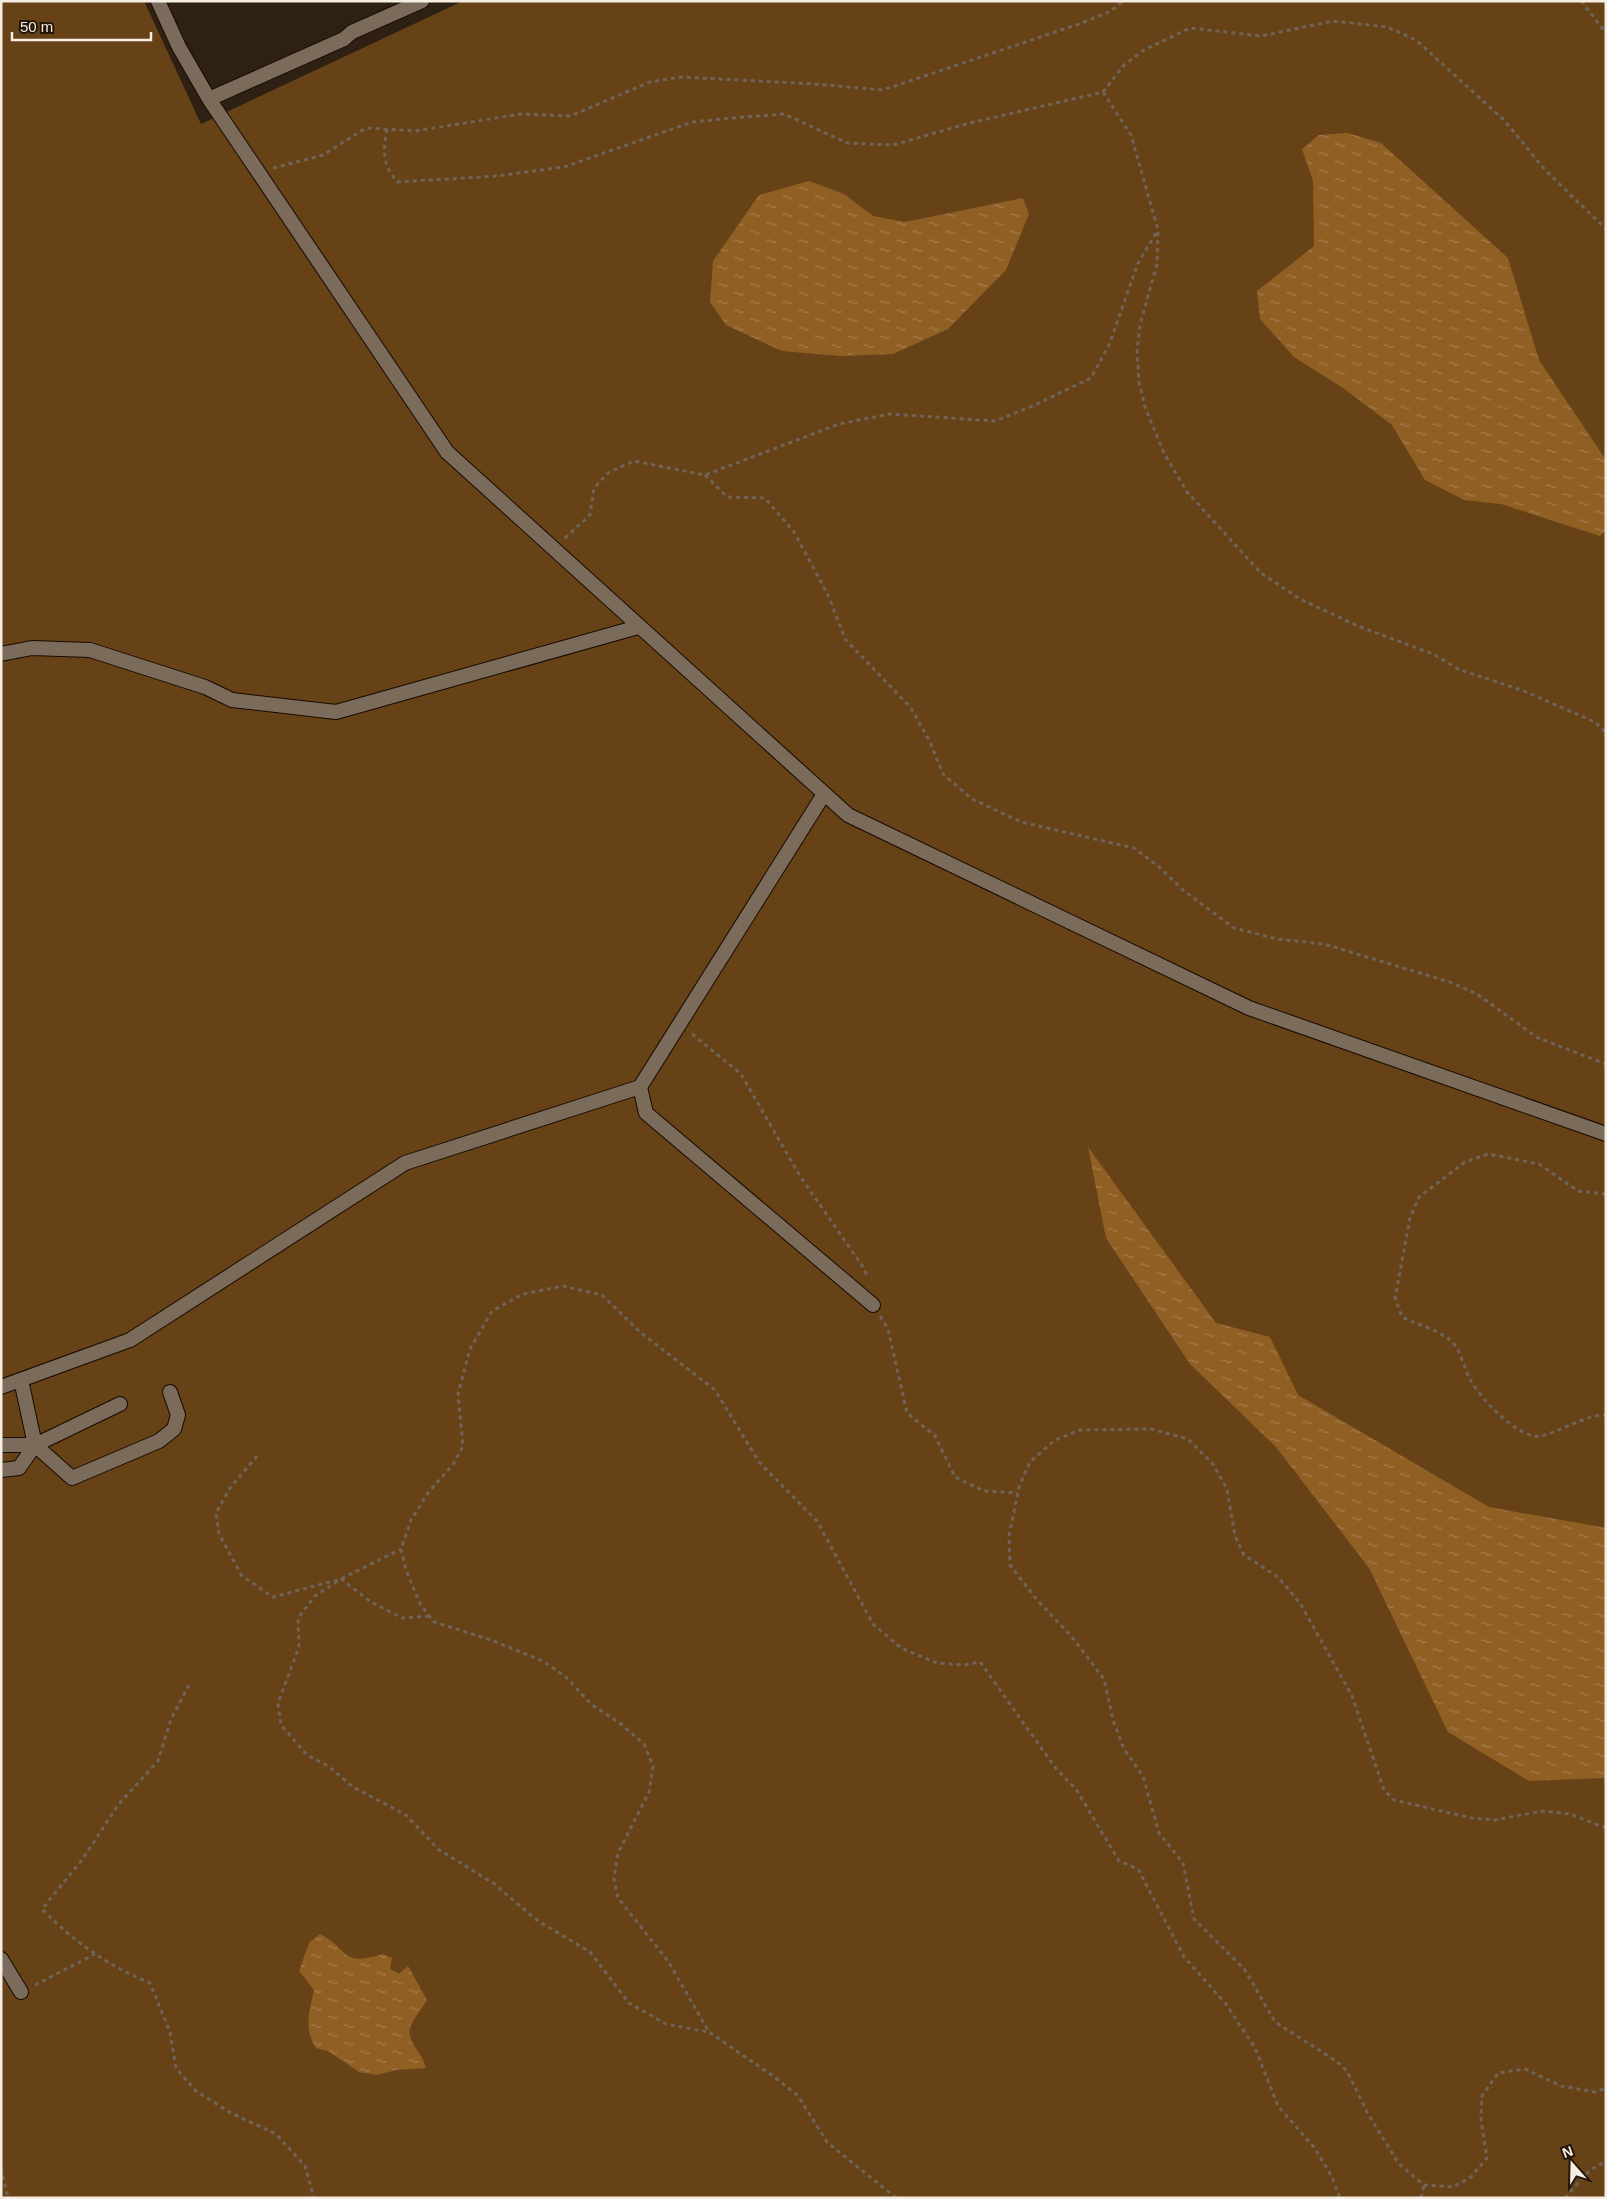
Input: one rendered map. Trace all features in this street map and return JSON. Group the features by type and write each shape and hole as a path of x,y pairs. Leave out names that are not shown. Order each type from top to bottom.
{"street":[{"path":"158,1 179,47 209,99 447,452 638,627 848,815 1249,1008 1606,1134"},
{"path":"209,99 344,40 352,32 422,1"},
{"path":"1,654 32,648 90,650 205,687 232,700 336,712 638,627"},
{"path":"1,1387 130,1340 405,1163 640,1087 824,794"},
{"path":"640,1087 646,1113 873,1305"},
{"path":"21,1380 35,1445 72,1478 160,1441 174,1429 178,1415 170,1392"},
{"path":"1,1445 35,1445 120,1404"},
{"path":"1,1470 19,1468 35,1445"},
{"path":"1,1958 21,1992"}],"path":[{"path":"258,172 324,155 366,128 415,131 521,114 570,116 650,82 680,77 815,84 883,90 1082,23 1111,11 1123,1"},
{"path":"1581,1 1606,33"},
{"path":"387,129 384,149 386,168 397,182 426,182 497,176 564,167 692,122 784,114 847,143 893,145 966,124 1103,92 1124,65 1144,50 1190,28 1261,36 1333,21 1387,27 1416,40 1450,73 1504,120 1546,171 1606,229"},
{"path":"1103,92 1131,136 1158,230 1157,264 1140,325 1137,351 1139,382 1145,407 1164,454 1187,492 1261,573 1300,599 1358,626 1433,654 1458,669 1524,691 1594,722 1606,733"},
{"path":"553,550 590,515 594,488 609,472 634,461 705,475 839,424 890,414 995,421 1037,404 1091,378 1109,345 1138,264 1158,230"},
{"path":"705,475 727,497 765,498 794,532 829,597 845,639 911,708 930,742 943,774 972,799 1021,822 1134,848 1158,866 1184,891 1234,928 1277,939 1324,944 1450,982 1477,994 1538,1038 1606,1064"},
{"path":"680,1024 741,1074 800,1176 865,1270 873,1305 888,1329 907,1413 935,1436 956,1477 984,1491 1017,1494"},
{"path":"1606,1194 1578,1191 1539,1164 1488,1154 1465,1162 1419,1197 1410,1218 1395,1298 1402,1317 1435,1331 1453,1342 1472,1382 1502,1418 1534,1437 1546,1435 1576,1421 1606,1415"},
{"path":"709,2032 668,1960 618,1898 614,1878 618,1852 649,1792 652,1766 644,1744 621,1724 591,1704 566,1677 543,1661 491,1640 434,1622 420,1604 406,1570 401,1549 412,1520 428,1493 454,1463 463,1446 458,1394 470,1349 492,1312 523,1294 563,1286 602,1295 640,1332 715,1390 759,1462 817,1521 873,1624 901,1648 938,1663 964,1666 980,1662 1056,1770 1076,1789 1119,1861 1138,1869 1184,1957 1226,2004 1250,2041 1278,2106 1314,2147 1332,2176 1340,2198"},
{"path":"1606,1828 1570,1814 1543,1811 1495,1820 1472,1818 1394,1800 1384,1790 1352,1696 1300,1603 1278,1578 1244,1555 1235,1536 1228,1489 1212,1463 1188,1439 1152,1429 1080,1430 1055,1440 1030,1462 1017,1494 1009,1536 1010,1565 1037,1600 1072,1637 1104,1679 1113,1720 1124,1749 1143,1776 1159,1833 1183,1863 1194,1919 1245,1970 1275,2022 1336,2061 1347,2071 1368,2114 1399,2164 1424,2185 1453,2187 1471,2177 1487,2158 1481,2121 1482,2096 1498,2073 1525,2069 1561,2086 1595,2092 1606,2088"},
{"path":"257,1456 230,1488 216,1513 219,1534 242,1576 273,1596 341,1579"},
{"path":"401,1549 341,1579 315,1596 298,1618 299,1647 278,1703 281,1725 307,1755 328,1766 353,1787 406,1815 438,1849 493,1883 538,1921 590,1952 629,2003 666,2024 709,2032 773,2076 798,2096 827,2142 847,2161 896,2198"},
{"path":"341,1579 370,1602 402,1618 430,1616"},
{"path":"189,1685 171,1719 158,1761 118,1805 82,1860 42,1908 60,1927 95,1954 124,1972 150,1983 170,2032 176,2068 196,2091 231,2112 276,2134 305,2166 314,2198"},
{"path":"21,1992 95,1954"},
{"path":"1565,2198 1590,2170 1606,2162"},
{"path":"1,2168 8,2198"},
{"path":"1420,2198 1424,2185"}],"shaded area":[{"path":"1,1 144,1 201,124 463,1 1606,1 1606,2198 1,2198"}],"water":[{"path":"1347,133 1381,143 1508,258 1539,360 1606,460 1606,530 1600,536 1501,504 1464,500 1425,480 1392,425 1343,388 1294,357 1260,319 1257,291 1314,246 1313,181 1302,149 1319,135"},
{"path":"809,181 844,194 873,216 905,222 1023,198 1029,214 1006,270 948,329 893,354 840,356 782,351 726,325 710,302 713,261 759,195"},
{"path":"1088,1147 1216,1323 1270,1337 1298,1395 1489,1507 1606,1528 1606,1778 1529,1781 1448,1732 1369,1568 1276,1447 1190,1364 1106,1238"},
{"path":"320,1934 352,1958 369,1958 383,1954 392,1958 390,1969 399,1974 408,1966 427,2000 413,2021 409,2033 426,2068 396,2070 377,2075 359,2072 328,2051 316,2048 312,2041 309,2027 309,2012 314,1990 299,1971 309,1943"}]}
